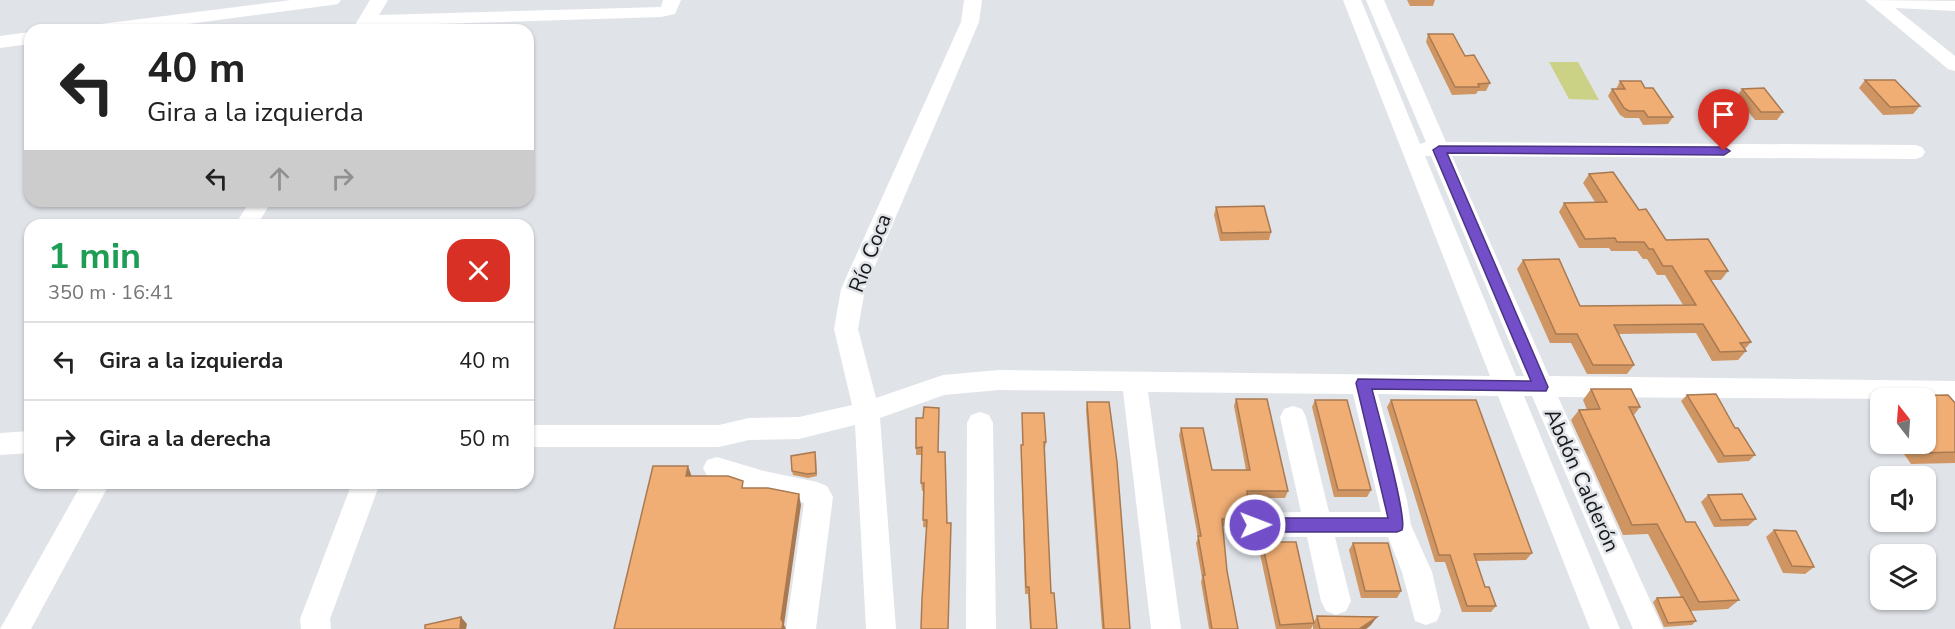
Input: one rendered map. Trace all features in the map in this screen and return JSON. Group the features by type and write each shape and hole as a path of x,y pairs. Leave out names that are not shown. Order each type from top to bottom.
{"street":[{"path":"137,24 238,7 332,0"},
{"path":"365,24 379,0"},
{"path":"406,24 661,12 669,10 672,0"},
{"name":"Río Coca","path":"881,629 867,412 846,329 853,288 970,22 973,0"},
{"name":"Abdón Calderón","path":"1352,0 1605,629"},
{"name":"Abdón Calderón","path":"1375,0 1541,387 1648,629"},
{"path":"1875,1 1955,6"},
{"path":"1875,1 1955,65"},
{"path":"0,42 24,39"},
{"path":"1412,149 1915,152"},
{"path":"534,436 719,436 749,429 799,428 867,412 943,385 999,380 1955,391"},
{"path":"1134,381 1166,629"},
{"path":"1363,383 1393,500 1397,525 1417,572 1426,611"},
{"path":"1293,417 1336,601"},
{"path":"981,423 981,629"},
{"path":"0,444 24,442"},
{"path":"717,468 764,483 817,494 819,497 801,629"},
{"path":"15,629 93,489"},
{"path":"316,629 315,619 364,489"},
{"path":"1255,525 1397,525"}],"green space":[{"path":"1549,62 1578,62 1599,100 1569,99"}],"building":[{"path":"1428,34 1453,34 1465,56 1474,55 1490,83 1478,84 1479,87 1455,87"},
{"path":"1865,80 1895,80 1920,106 1890,107"},
{"path":"1620,81 1641,81 1645,88 1653,88 1673,117 1648,117 1644,111 1629,111 1624,108 1612,89 1625,89"},
{"path":"1764,88 1783,112 1761,112 1742,89"},
{"path":"1613,172 1639,210 1646,209 1666,240 1708,239 1728,271 1705,271 1751,342 1740,343 1746,351 1720,352 1703,324 1614,325 1634,365 1593,365 1577,334 1556,334 1523,260 1559,259 1580,306 1696,305 1672,266 1663,266 1653,249 1649,249 1644,242 1617,242 1615,238 1585,239 1564,203 1607,202 1589,174"},
{"path":"1264,206 1271,232 1222,233 1216,207"},
{"path":"1591,389 1631,389 1640,407 1629,407 1686,522 1695,522 1739,600 1699,602 1657,524 1632,525 1579,410 1600,409"},
{"path":"1716,394 1735,428 1738,428 1755,455 1724,456 1687,395"},
{"path":"1936,395 1948,395 1955,403 1955,452 1936,453"},
{"path":"1236,399 1267,399 1288,491 1247,491 1248,507 1241,519 1222,519 1227,571 1238,629 1212,629 1198,536 1201,536 1181,428 1203,428 1212,470 1250,470"},
{"path":"1315,400 1347,400 1371,490 1338,490"},
{"path":"1391,400 1476,400 1532,553 1474,554 1485,587 1489,587 1496,606 1467,606 1450,555 1439,555"},
{"path":"1087,402 1109,402 1117,462 1130,629 1104,629"},
{"path":"924,407 939,408 938,452 945,452 947,523 951,523 948,629 921,629 927,520 923,520 922,447 916,448 916,418 923,418"},
{"path":"1022,413 1044,413 1051,593 1054,593 1057,629 1031,629 1029,587 1026,587"},
{"path":"815,452 816,473 792,471 791,456"},
{"path":"653,466 688,466 686,476 728,476 743,481 742,488 768,488 799,494 781,619 782,629 614,629"},
{"path":"1742,494 1756,519 1721,520 1708,495"},
{"path":"1774,530 1796,531 1814,567 1792,566"},
{"path":"1262,542 1296,542 1314,623 1280,625"},
{"path":"1353,543 1388,543 1401,591 1365,591"},
{"path":"1683,597 1696,621 1668,623 1657,598"},
{"path":"1317,616 1377,617 1359,629 1320,629"},
{"path":"461,617 460,629 425,629 425,625"}],"route":[{"path":"1255,525 1397,525 1393,500 1363,383 1541,387 1439,150 1724,151"}]}
